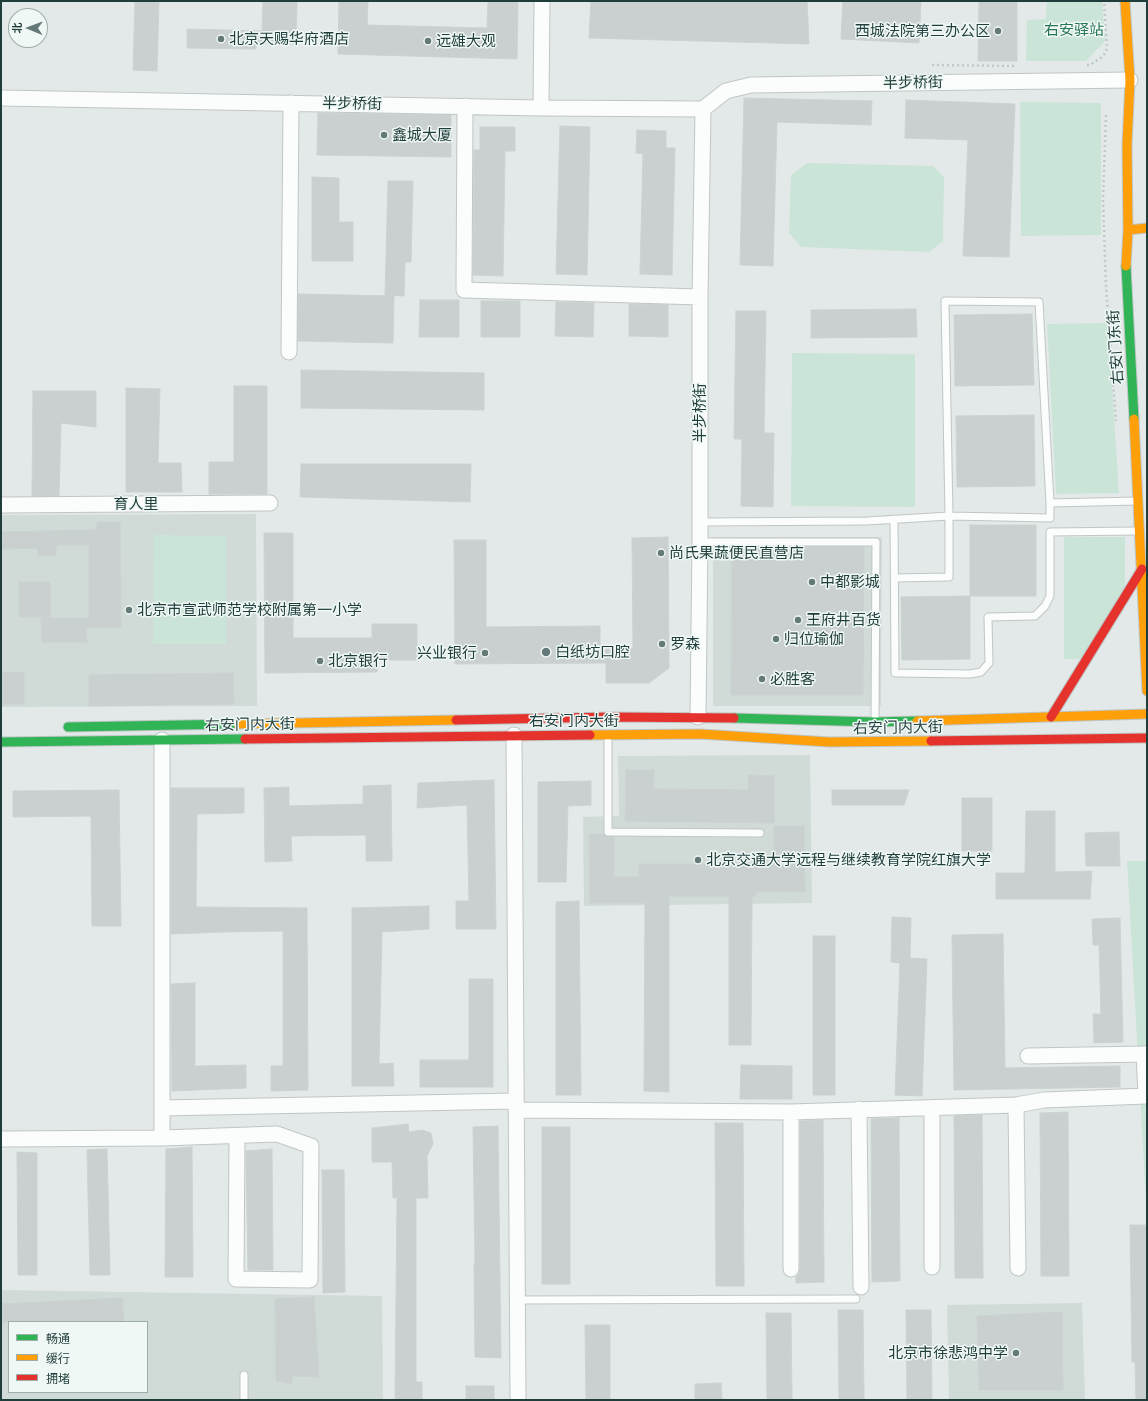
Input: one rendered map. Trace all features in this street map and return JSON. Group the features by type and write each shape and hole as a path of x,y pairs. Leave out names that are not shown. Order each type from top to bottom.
{"main road":[{"name":"右安门东街","path":"1124,1 1130,80 1127,145 1128,230 1126,272 1147,691"},
{"path":"1128,218 1140,218"},
{"path":"1128,230 1147,228"},
{"path":"1142,239 1132,257 1132,271 1134,322 1147,505"},
{"path":"1051,717 1142,569"},
{"name":"右安门内大街","path":"56,727 611,717 698,717 875,722 1147,714"},
{"name":"右安门内大街","path":"1,742 700,734 829,742 1133,740 1147,738"}],"street":[{"path":"541,108 542,1"},
{"name":"半步桥街","path":"1,98 541,108 703,109 726,91 751,85 1130,80"},
{"path":"289,352 291,104"},
{"path":"465,106 464,290 700,297"},
{"name":"半步桥街","path":"698,717 700,297 703,109"},
{"name":"育人里","path":"1,505 270,504"},
{"path":"514,735 518,1400"},
{"path":"162,740 162,1138"},
{"path":"162,1108 516,1106 791,1112 1016,1106 1044,1100 1146,1096 1146,1054 1028,1056"},
{"path":"1016,1106 1018,1268"},
{"path":"932,1108 932,1267"},
{"path":"859,1109 859,1293"},
{"path":"791,1112 791,1269"},
{"path":"1,1139 162,1138 277,1134 311,1146 310,1280 236,1279 237,1136"}],"lane":[{"path":"894,519 895,674 970,674 981,672 988,664 988,617 1035,616 1045,606 1050,596 1050,503 1039,302 945,302 949,577 895,578"},
{"path":"1050,503 1138,501"},
{"path":"700,522 867,521 949,516 1050,518"},
{"path":"1050,532 1139,531"},
{"path":"700,542 876,542 875,722"},
{"path":"608,736 608,832 760,833"},
{"path":"518,1300 859,1293"},
{"path":"244,1376 244,1400"}],"path":[{"path":"1085,66 1090,65 1106,52 1104,1"},
{"path":"1102,56 1105,60"},
{"path":"932,65 1018,66"}],"shaded area":[{"name":"北京市宣武师范学校附属第一小学","path":"256,514 257,706 1,707 1,515"},
{"name":"王府井百货","path":"713,537 882,537 881,706 713,706"},
{"name":"北京交通大学远程与继续教育学院红旗大学","path":"810,755 812,903 584,906 583,817 619,816 618,756"},
{"path":"1,1290 382,1296 383,1400 1,1400"},
{"name":"北京市徐悲鸿中学","path":"1082,1303 1085,1400 949,1400 947,1305"}],"green space":[{"name":"右安驿站","path":"1047,1 1102,1 1105,41 1086,61 1026,61 1027,20 1046,19"},
{"path":"1020,102 1101,103 1101,235 1021,236"},
{"path":"807,163 933,166 944,177 943,241 929,252 801,247 789,233 791,175"},
{"path":"1108,323 1119,493 1056,494 1047,324"},
{"path":"792,353 915,354 915,507 791,506"},
{"path":"154,535 226,536 226,644 153,644"},
{"path":"1064,537 1125,537 1125,592 1083,659 1064,659"},
{"path":"1127,861 1147,861 1147,1220"}],"building":[{"path":"135,1 159,1 157,71 133,70"},
{"path":"263,1 297,1 296,44 256,43 256,49 187,48 187,29 262,31"},
{"name":"远雄大观","path":"339,1 368,1 367,25 487,28 488,1 518,1 517,59 338,54"},
{"path":"591,1 807,1 809,44 589,38"},
{"path":"843,1 921,1 919,43 841,39"},
{"name":"西城法院第三办公区","path":"979,1 1017,1 1017,61 978,61"},
{"path":"744,98 872,101 871,125 777,122 773,266 740,265"},
{"path":"906,100 1015,104 1009,257 963,256 968,140 905,138"},
{"name":"鑫城大厦","path":"318,113 451,115 451,157 317,155"},
{"path":"560,126 590,127 587,275 556,274"},
{"path":"480,127 515,127 515,151 505,151 503,276 473,275 474,150 480,150"},
{"path":"637,130 666,131 666,148 675,148 672,275 640,274 643,154 636,153"},
{"path":"312,177 339,178 339,222 353,222 353,261 312,261"},
{"path":"388,181 413,181 411,262 405,262 404,296 385,295"},
{"path":"298,294 394,296 393,343 298,341"},
{"path":"420,300 459,300 459,337 419,337"},
{"path":"481,301 520,301 520,337 481,337"},
{"path":"556,302 594,303 593,337 555,336"},
{"path":"629,304 668,305 668,337 629,336"},
{"path":"916,309 917,337 811,338 811,310"},
{"path":"736,311 766,311 764,433 774,433 773,507 741,506 742,439 734,439"},
{"path":"1032,314 1034,385 955,386 954,315"},
{"path":"301,370 484,373 484,410 301,408"},
{"path":"234,386 267,386 267,494 209,494 209,462 234,462"},
{"path":"126,388 160,389 158,463 181,463 182,492 126,492"},
{"path":"33,391 96,391 96,427 61,423 59,496 32,496"},
{"path":"1034,415 1035,486 957,487 956,416"},
{"path":"301,464 471,464 470,502 300,497"},
{"path":"98,522 120,522 121,628 86,628 87,642 42,642 41,618 89,618 89,545 56,545 56,556 39,556 37,548 1,549 1,532 95,530"},
{"path":"970,525 1036,525 1036,596 970,596"},
{"path":"264,533 293,533 293,638 372,638 372,624 417,624 417,660 377,660 377,672 265,673"},
{"path":"668,537 669,668 649,683 606,683 606,663 455,664 454,540 486,540 486,627 600,626 600,648 633,648 632,538"},
{"name":"王府井百货","path":"732,547 864,547 863,695 731,695"},
{"path":"19,582 50,582 50,617 19,617"},
{"path":"970,596 970,659 902,660 901,597"},
{"path":"24,672 24,704 1,704 1,673"},
{"path":"233,673 234,704 89,706 89,675"},
{"path":"626,770 654,770 653,789 748,790 748,775 774,776 774,823 625,821"},
{"path":"494,780 496,929 456,929 456,901 469,901 467,805 417,808 418,783"},
{"path":"591,781 591,805 568,806 566,882 538,882 538,782"},
{"path":"391,785 392,861 366,861 366,835 291,836 292,861 265,862 264,788 289,787 289,806 363,804 363,786"},
{"path":"171,788 244,788 244,813 197,814 196,907 307,908 308,1090 271,1091 271,1066 283,1066 283,931 171,934"},
{"path":"119,790 121,926 92,926 91,816 13,817 13,791"},
{"path":"832,790 909,790 904,805 832,805"},
{"path":"962,798 992,798 992,851 962,851"},
{"path":"1026,811 1055,811 1055,872 1092,871 1090,899 996,899 996,873 1025,873"},
{"path":"774,826 804,826 805,892 756,892 756,896 752,896 751,1045 729,1045 729,896 669,896 669,1092 644,1091 645,903 590,903 589,835 604,834 608,837 614,837 614,877 639,877 639,864 774,864"},
{"path":"1119,832 1120,866 1086,866 1085,833"},
{"path":"579,901 581,1095 556,1095 556,902"},
{"path":"429,906 429,929 382,932 379,1064 393,1063 394,1086 352,1086 352,908"},
{"path":"892,917 911,918 910,958 927,959 922,1096 895,1095 900,963 891,962"},
{"path":"1120,918 1123,1042 1094,1043 1093,1014 1101,1014 1099,945 1093,945 1092,919"},
{"path":"1003,934 1005,1068 1120,1066 1120,1087 954,1090 952,935"},
{"path":"813,936 835,936 835,1095 813,1095"},
{"path":"469,979 493,979 493,1087 420,1087 420,1060 469,1060"},
{"path":"195,983 195,1066 246,1065 246,1088 172,1091 171,984"},
{"path":"741,1065 792,1066 792,1099 740,1099"},
{"path":"1068,1112 1069,1276 1041,1276 1040,1113"},
{"path":"982,1115 983,1278 955,1278 954,1116"},
{"path":"899,1118 900,1281 872,1282 871,1119"},
{"path":"823,1120 824,1282 796,1283 796,1277 799,1274 800,1269 800,1121"},
{"path":"715,1123 743,1123 744,1286 716,1286"},
{"path":"408,1124 409,1132 422,1130 431,1133 433,1144 427,1156 428,1198 416,1198 416,1382 422,1382 422,1400 395,1400 397,1198 393,1198 392,1162 372,1162 372,1128"},
{"path":"498,1126 501,1358 475,1357 473,1127"},
{"path":"542,1127 570,1127 570,1284 542,1284"},
{"path":"192,1147 193,1277 165,1277 166,1149"},
{"path":"107,1149 110,1275 90,1275 87,1150"},
{"path":"272,1149 273,1270 248,1270 246,1151"},
{"path":"17,1152 37,1153 37,1275 18,1275"},
{"path":"322,1170 344,1170 345,1292 323,1293"},
{"path":"1130,1225 1147,1225 1147,1400 1136,1400 1135,1362 1132,1362"},
{"path":"314,1297 319,1377 292,1376 292,1384 276,1381 275,1299"},
{"path":"122,1298 124,1321 1,1322 1,1304"},
{"path":"838,1310 863,1310 864,1400 839,1400"},
{"path":"906,1310 931,1310 932,1400 907,1400"},
{"path":"1062,1312 1063,1390 979,1390 977,1316"},
{"path":"766,1313 791,1313 792,1400 767,1400"},
{"path":"585,1325 610,1325 610,1400 586,1400"},
{"path":"721,1383 722,1400 695,1400 695,1384"},
{"path":"466,1386 494,1386 494,1400 466,1400"}],"traffic: fast":[{"path":"1126,266 1134,419"},
{"path":"734,718 875,722 917,721"},
{"path":"68,727 238,724"},
{"path":"1,742 245,739"}],"traffic: slow":[{"path":"1125,1 1130,80 1127,145 1128,230 1126,266"},
{"path":"1128,230 1147,228"},
{"path":"1134,419 1147,691"},
{"path":"917,721 1147,714"},
{"path":"238,724 456,720"},
{"path":"590,735 700,734 829,742 931,741"}],"traffic: jam":[{"path":"1051,717 1142,569"},
{"path":"456,720 611,717 734,718"},
{"path":"245,739 590,735"},
{"path":"931,741 1147,738"}],"place":[{"name":"西城法院第三办公区","path":"998,31"},
{"name":"北京天赐华府酒店","path":"221,39"},
{"name":"远雄大观","path":"428,41"},
{"name":"鑫城大厦","path":"384,135"},
{"name":"尚氏果蔬便民直营店","path":"661,553"},
{"name":"中都影城","path":"812,582"},
{"name":"北京市宣武师范学校附属第一小学","path":"129,610"},
{"name":"王府井百货","path":"798,620"},
{"name":"归位瑜伽","path":"776,639"},
{"name":"罗森","path":"662,644"},
{"name":"白纸坊口腔","path":"546,652"},
{"name":"兴业银行","path":"485,653"},
{"name":"北京银行","path":"320,661"},
{"name":"必胜客","path":"762,679"},
{"name":"北京交通大学远程与继续教育学院红旗大学","path":"698,860"},
{"name":"北京市徐悲鸿中学","path":"1016,1353"}]}
